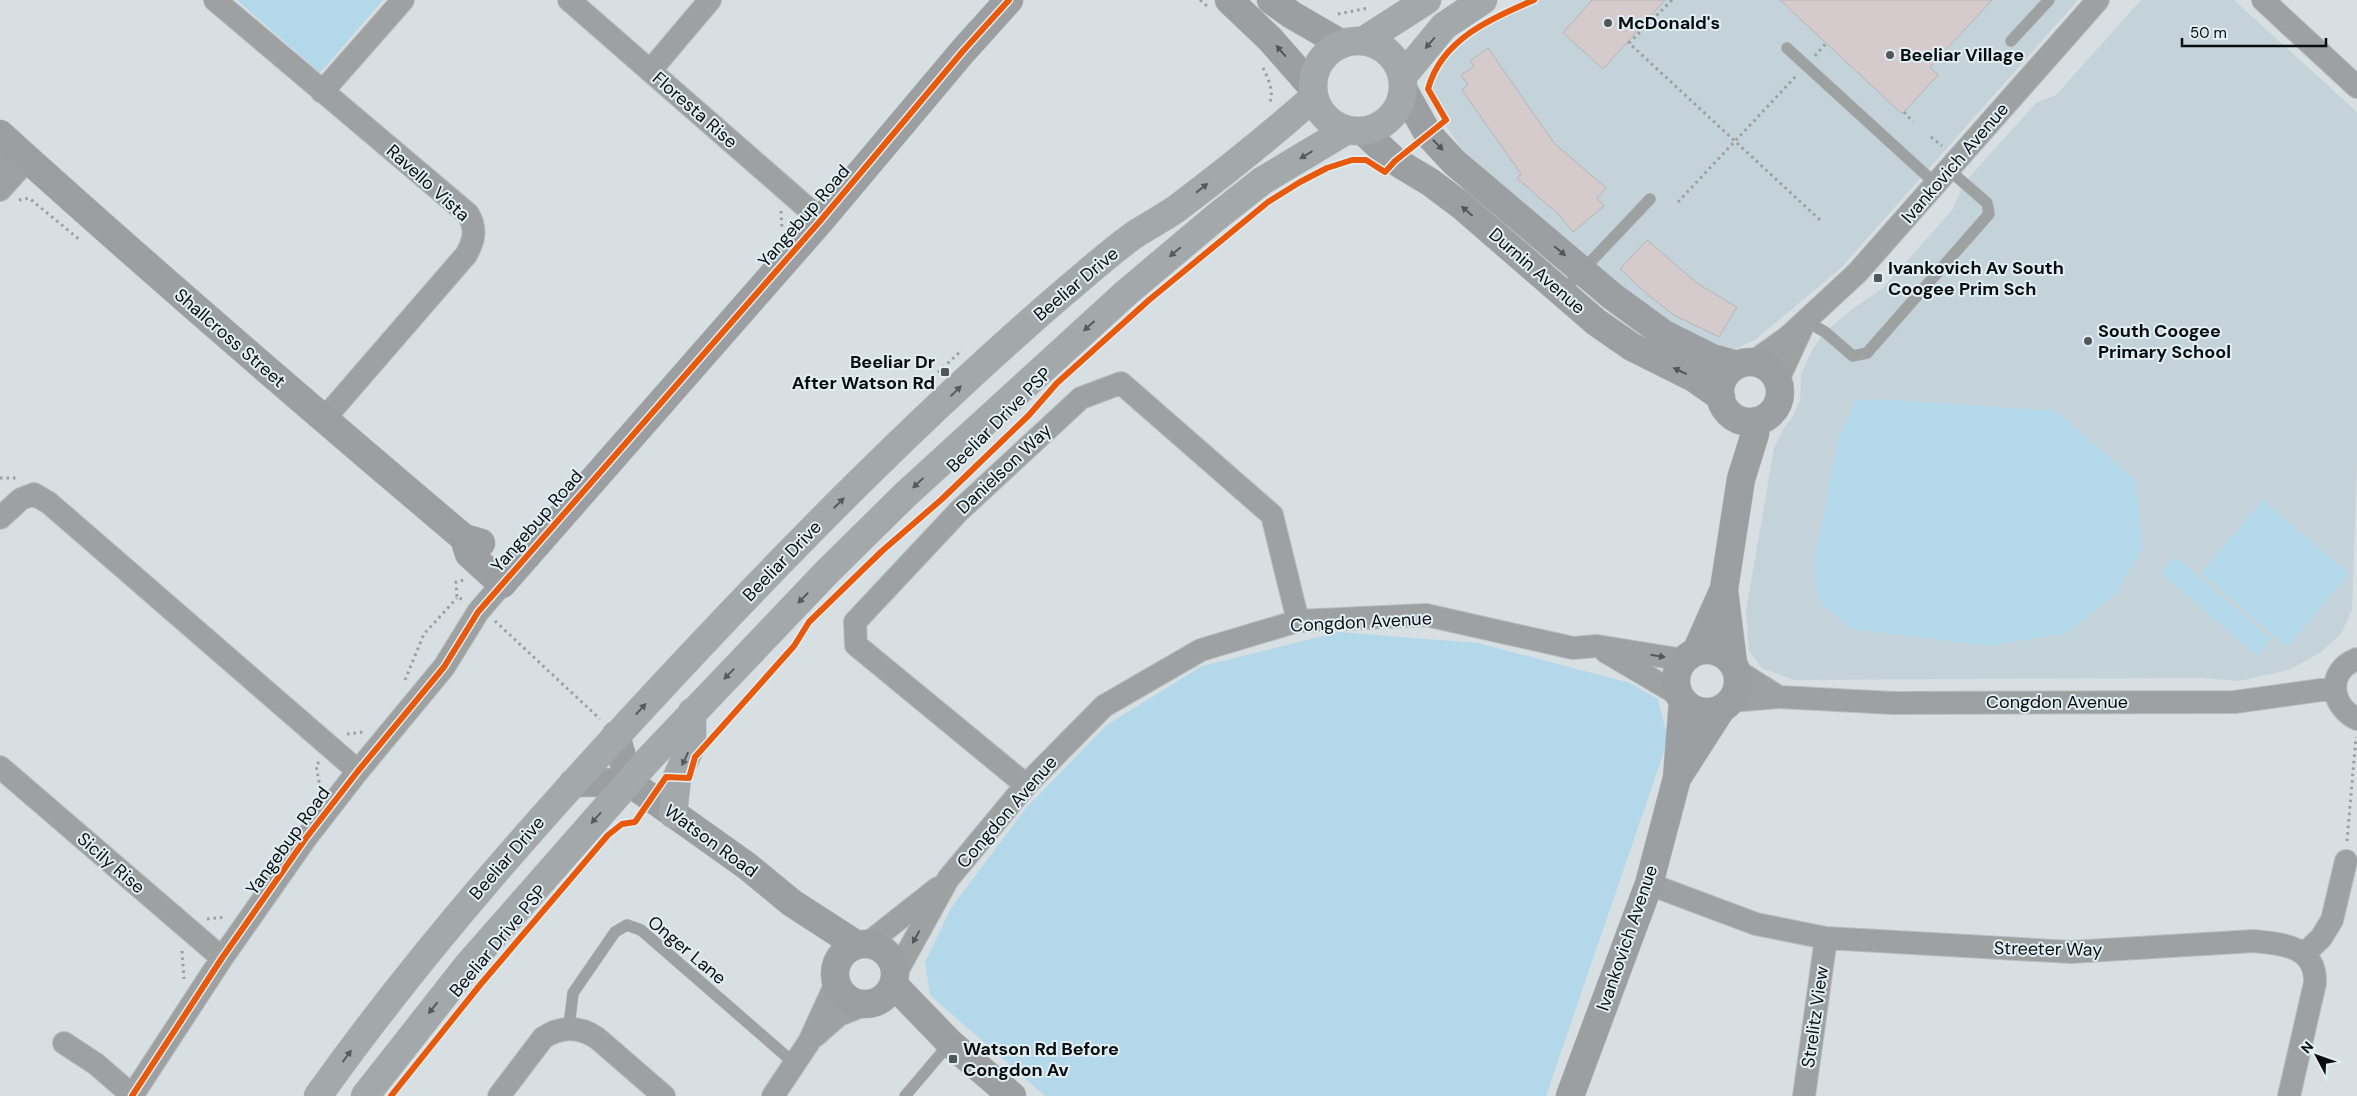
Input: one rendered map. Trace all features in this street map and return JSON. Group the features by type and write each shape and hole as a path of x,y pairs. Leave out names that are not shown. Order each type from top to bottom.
{"highway":[{"path":"1353,43 1384,49 1392,57 1402,83 1400,100 1390,117 1373,128 1355,130 1336,125 1326,118 1319,108 1314,92 1316,70 1326,54 1353,43 1427,0"},
{"path":"1402,83 1444,26 1483,0"},
{"name":"Beeliar Drive","path":"318,1096 384,1005 433,943 573,784 610,728 988,360 1063,293 1126,241 1173,211 1274,132 1314,92"},
{"path":"365,1096 468,964 629,782 692,712 905,495 1126,293 1262,181 1355,130"},
{"path":"673,814 677,777 692,744 692,712"}],"street":[{"name":"Ravello Vista","path":"214,0 468,214 475,231 466,255 324,420"},
{"path":"322,92 404,0"},
{"name":"Floresta Rise","path":"569,0 822,220"},
{"path":"650,71 710,0"},
{"name":"Yangebup Road","path":"133,1096 222,958 306,838 358,771 444,667 482,608 508,576 822,220 963,51 1009,0"},
{"path":"1229,0 1270,39 1314,92"},
{"path":"1272,0 1292,15 1353,43"},
{"name":"Ivankovich Avenue","path":"1745,363 1789,336 1857,273 1945,168 2098,0"},
{"path":"2263,0 2357,87"},
{"name":"Durnin Avenue","path":"1402,83 1428,134 1454,162 1612,296 1664,334 1712,358 1745,363"},
{"name":"Durnin Avenue","path":"1355,130 1395,161 1430,182 1462,206 1596,322 1632,347 1694,378 1725,405"},
{"path":"5,196 11,152"},
{"name":"Shallcross Street","path":"11,152 103,227 324,420 464,538 483,543 508,576"},
{"name":"Ivankovich Avenue","path":"1778,380 1806,321"},
{"path":"1725,405 1747,422 1756,421 1772,412 1776,406 1779,397 1778,380 1768,368 1745,363 1729,370 1723,378 1725,405 1741,478"},
{"name":"Danielson Way","path":"1026,785 856,645 855,622 959,511 1081,398 1121,383 1272,515 1298,621"},
{"path":"1597,646 1681,698 1690,707 1700,712 1712,712 1727,705 1737,692 1738,679 1734,667 1724,589 1741,478 1755,434 1756,421"},
{"path":"0,518 21,499 34,494 49,503 358,771"},
{"name":"Shallcross Street","path":"464,538 470,554 482,565 508,576"},
{"path":"1681,698 1676,676 1690,656 1724,589"},
{"name":"Congdon Avenue","path":"894,980 948,880 1026,785 1104,706 1201,650 1298,621 1426,615 1573,648 1597,646 1690,656"},
{"path":"1690,656 1702,650 1715,650 1727,656 1734,667"},
{"path":"2357,659 2342,668 2335,688 2336,698 2341,708 2357,727"},
{"name":"Congdon Avenue","path":"1734,667 1779,697"},
{"name":"Congdon Avenue","path":"1727,705 1779,697 1893,703 2235,702 2335,688"},
{"name":"Ivankovich Avenue","path":"1570,1096 1649,884 1677,778 1681,698"},
{"name":"Ivankovich Avenue","path":"1677,778 1727,705"},
{"path":"573,784 629,782 610,728"},
{"name":"Sicily Rise","path":"0,768 222,958"},
{"name":"Watson Road","path":"629,782 747,866 792,903 862,945"},
{"path":"2289,1096 2315,983 2315,973 2311,962 2304,954 2321,938 2332,920 2346,861"},
{"name":"Congdon Avenue","path":"862,945 948,880"},
{"name":"Streeter Way","path":"1649,884 1756,924 1826,938 2070,952 2254,941 2279,943 2304,954"},
{"name":"Watson Road","path":"792,903 836,973"},
{"name":"Strelitz View","path":"1804,1096 1826,938"},
{"path":"773,1096 809,1042 839,1015 882,1000 894,980 894,966 884,950 862,945 848,949 836,973 809,1042"},
{"path":"836,973 846,999 869,1004 941,1034"},
{"path":"894,980 941,1034 1012,1096"},
{"path":"499,1096 543,1038 557,1031 571,1028 586,1031 597,1038 664,1096"},
{"path":"64,1043 96,1064 133,1096"}],"lane":[{"path":"2011,41 2049,0"},
{"path":"1788,48 1806,65 1945,168 1987,203 1989,214 1867,353 1853,356 1825,332 1806,321"},
{"path":"1561,293 1650,199"},
{"name":"Onger Lane","path":"571,1028 572,993 615,932 627,925 641,930 794,1063"},
{"path":"905,1096 941,1034"}],"path":[{"path":"1672,0 1629,43 1820,220"},
{"path":"1334,14 1344,14 1376,6"},
{"path":"1678,202 1826,43"},
{"path":"1260,62 1269,80 1271,91 1271,100 1267,108"},
{"path":"1904,112 1913,122"},
{"path":"1931,137 1945,168"},
{"path":"782,232 781,209 793,195"},
{"path":"5,196 29,198 87,246 103,227"},
{"path":"915,394 963,348"},
{"path":"482,565 471,579 456,582 457,598 476,602 610,728"},
{"path":"2346,861 2357,727"}],"shaded area":[{"path":"237,0 383,0 320,73"},
{"path":"1521,0 2078,0 1841,268 1755,340 1730,351 1689,335 1615,285 1462,149 1427,98 1439,55 1457,37"},
{"name":"South Coogee Primary School","path":"2141,0 2234,0 2357,112 2357,464 2352,610 2341,634 2321,652 2289,670 2239,681 2203,678 1794,680 1762,668 1749,651 1746,611 1774,448 1784,428 1794,415 1800,400 1801,374 1812,350 1825,332 1847,313 1883,288 1953,209 1964,183 2037,102 2056,95"},
{"path":"1878,399 2056,411 2135,480 2143,547 2116,593 2068,633 1988,646 1850,629 1819,600 1814,564 1839,436 1857,400"},
{"path":"2263,500 2349,574 2287,647 2201,573"},
{"path":"2175,556 2271,639 2257,656 2161,573"},
{"path":"1339,632 1478,643 1630,683 1658,699 1668,740 1546,1096 1045,1096 930,995 925,962 951,908 1026,808 1107,725 1202,666"}],"building":[{"path":"1592,0 1665,0 1603,69 1563,33"},
{"name":"Beeliar Village","path":"1780,0 1992,0 1930,67 1938,75 1902,114"},
{"path":"1488,48 1554,143 1606,188 1597,198 1604,206 1573,232 1559,215 1517,178 1521,174 1462,90 1468,85 1461,75 1474,66 1470,61"},
{"path":"1647,240 1698,284 1737,307 1719,337 1674,315 1648,295 1620,269"}],"cycle path":[{"path":"132,1096 222,958 306,838 358,771 444,667 478,612 821,220 963,51 1009,0"},
{"name":"Beeliar Drive PSP","path":"391,1096 480,985 608,835 622,824 635,822 666,777 689,778 695,757 794,646 809,622 882,551 942,499 1029,415 1057,383 1149,300 1268,202 1327,168 1352,160 1366,160 1385,172 1395,161 1446,120 1428,89 1444,57 1456,44 1485,23 1534,0"}],"place":[{"name":"McDonald's","path":"1608,23"},
{"name":"Beeliar Village","path":"1890,55"},
{"name":"Ivankovich Av South Coogee Prim Sch","path":"1878,278"},
{"name":"South Coogee Primary School","path":"2088,341"},
{"name":"Beeliar Dr After Watson Rd","path":"945,372"},
{"name":"Watson Rd Before Congdon Av","path":"953,1059"}]}
